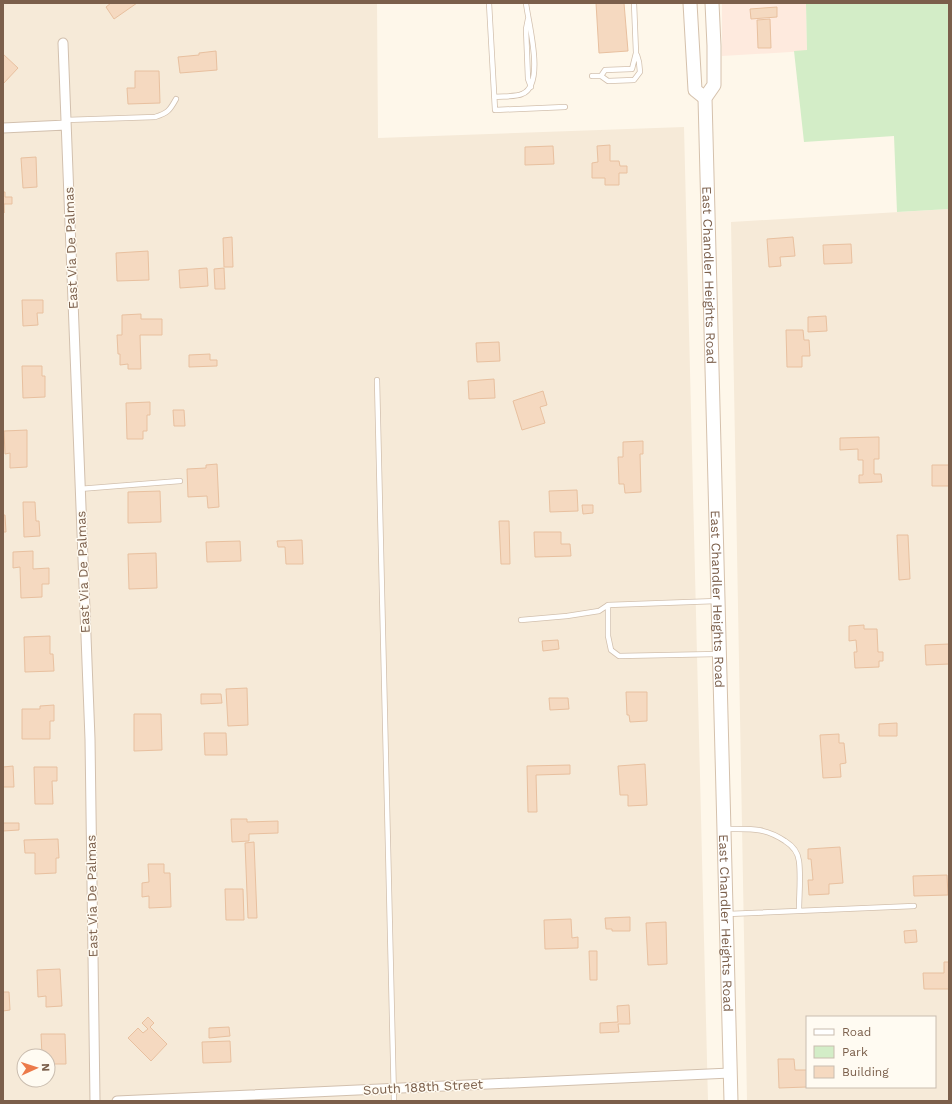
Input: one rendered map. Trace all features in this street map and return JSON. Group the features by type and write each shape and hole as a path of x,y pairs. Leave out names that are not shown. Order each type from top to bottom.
{"main road":[{"path":"690,3 695,90 705,98"},
{"name":"East Chandler Heights Road","path":"712,3 714,85 705,98 730,1101"}],"street":[{"name":"East Via De Palmas","path":"63,43 79,489 90,739 95,1101"},
{"path":"3,128 66,123"},
{"name":"South 188th Street","path":"117,1101 172,1100 394,1088 730,1073"}],"lane":[{"path":"489,3 495,110 565,107"},
{"path":"494,97 523,94 531,87 528,79 526,29 528,19 526,3"},
{"path":"592,76 601,76 608,81 634,80 640,72 636,53 634,3"},
{"path":"601,76 605,70 632,69 636,53"},
{"path":"66,123 155,117 163,115 169,111 176,99"},
{"path":"378,380 394,1101"},
{"path":"79,489 180,481"},
{"path":"521,620 567,616 599,611 608,605 718,601"},
{"path":"608,605 608,636 611,650 619,656 720,654"},
{"path":"724,829 754,829 766,831 781,838 795,849 799,861 799,911"},
{"path":"726,914 914,906"}],"shaded area":[{"path":"3,3 377,3 378,138 684,127 708,1101 3,1101"},
{"path":"722,3 824,3 806,4 807,51 722,56"},
{"path":"949,209 949,1101 747,1101 731,222"}],"green space":[{"path":"949,3 949,209 897,212 894,136 804,142 794,51 807,50 806,4"}],"building":[{"path":"111,3 137,3 114,19 106,7"},
{"path":"596,3 624,3 628,51 599,53"},
{"path":"777,7 777,17 751,19 750,9"},
{"path":"770,19 771,48 758,48 757,20"},
{"path":"216,51 217,70 180,73 178,57 199,55 199,53"},
{"path":"3,54 18,68 3,84"},
{"path":"135,71 159,71 160,103 128,104 127,88 135,88"},
{"path":"610,145 610,161 619,161 620,166 627,166 627,173 619,173 619,185 605,185 605,178 592,178 592,163 598,162 597,146"},
{"path":"553,146 554,164 525,165 525,147"},
{"path":"36,157 37,187 23,188 21,158"},
{"path":"3,192 5,192 5,197 12,197 12,204 4,204 4,213"},
{"path":"232,237 233,267 224,267 223,238"},
{"path":"793,237 795,256 780,257 781,266 769,267 767,239"},
{"path":"851,244 852,263 824,264 823,245"},
{"path":"148,251 149,280 117,281 116,253"},
{"path":"207,268 208,286 180,288 179,270"},
{"path":"224,268 225,289 215,289 214,269"},
{"path":"22,300 43,300 43,313 37,313 38,325 23,326"},
{"path":"141,314 141,319 162,319 162,335 140,335 141,369 128,369 128,364 120,365 117,335 122,335 122,315"},
{"path":"826,316 827,331 808,332 808,317"},
{"path":"786,330 803,330 804,340 809,340 810,356 802,356 802,367 787,367"},
{"path":"499,342 500,361 477,362 476,343"},
{"path":"210,354 210,360 217,360 217,366 189,367 189,355"},
{"path":"22,366 42,366 42,376 45,376 45,397 23,398"},
{"path":"494,379 495,398 469,399 468,381"},
{"path":"543,391 547,405 540,407 545,423 522,430 513,401"},
{"path":"150,402 150,415 147,415 147,431 143,431 143,439 127,439 126,403"},
{"path":"173,410 184,410 185,426 174,426"},
{"path":"27,430 27,467 10,468 10,453 5,454 4,431"},
{"path":"879,437 879,459 874,459 874,474 881,474 882,482 859,483 859,475 863,475 863,460 858,460 858,449 840,450 840,438"},
{"path":"643,441 643,454 640,454 641,492 625,493 624,484 619,484 618,457 623,457 623,442"},
{"path":"217,464 219,507 208,508 207,496 188,497 187,469 206,468 206,465"},
{"path":"932,465 949,465 949,486 932,486"},
{"path":"577,490 578,511 550,512 549,491"},
{"path":"160,491 161,522 128,523 128,492"},
{"path":"23,502 35,502 36,521 39,521 40,536 24,537"},
{"path":"582,505 593,505 593,513 583,514"},
{"path":"3,515 5,515 6,532 3,532"},
{"path":"499,521 509,521 510,564 501,564"},
{"path":"534,532 561,532 561,544 570,544 571,556 535,557"},
{"path":"897,535 908,535 910,579 899,580"},
{"path":"302,540 303,564 286,564 285,547 278,547 277,541"},
{"path":"240,541 241,561 207,562 206,542"},
{"path":"33,551 33,569 49,568 49,584 42,584 42,597 21,598 20,567 13,568 13,552"},
{"path":"156,553 157,588 129,589 128,554"},
{"path":"864,625 864,629 877,629 878,652 883,652 883,661 879,661 879,667 855,668 854,652 857,652 856,640 849,641 849,626"},
{"path":"50,636 50,654 53,654 54,671 25,672 24,637"},
{"path":"558,640 559,649 543,651 542,641"},
{"path":"949,644 949,664 926,665 925,645"},
{"path":"247,688 248,725 228,726 226,689"},
{"path":"626,692 647,692 647,721 630,722 629,715 627,715"},
{"path":"201,694 221,694 222,703 201,704"},
{"path":"549,698 568,698 569,709 550,710"},
{"path":"54,705 54,721 50,721 50,739 22,739 22,709 40,709 40,706"},
{"path":"134,714 161,714 162,750 134,751"},
{"path":"897,723 897,736 879,736 879,724"},
{"path":"204,733 226,733 227,755 205,755"},
{"path":"839,734 839,743 844,743 846,763 840,764 841,777 823,778 820,735"},
{"path":"645,764 647,805 628,806 628,795 620,795 618,766"},
{"path":"570,765 570,774 536,775 537,812 528,812 527,766"},
{"path":"13,766 14,787 3,787 3,767"},
{"path":"34,767 57,767 57,781 52,781 53,804 35,804"},
{"path":"231,819 247,819 247,822 278,821 278,833 249,834 249,841 232,842"},
{"path":"3,823 19,823 19,830 3,831"},
{"path":"58,839 59,858 56,858 56,873 35,874 35,853 25,853 24,840"},
{"path":"254,842 257,918 248,918 245,843"},
{"path":"840,847 843,883 829,884 829,894 809,895 808,880 813,880 811,859 808,859 808,849"},
{"path":"148,864 164,864 164,873 170,873 171,907 149,908 149,896 142,897 142,883 149,882"},
{"path":"947,875 948,895 914,896 913,876"},
{"path":"225,889 243,889 244,920 226,920"},
{"path":"630,917 630,931 612,931 612,929 606,929 605,918"},
{"path":"571,919 572,938 578,937 578,948 545,949 544,920"},
{"path":"666,922 667,964 648,965 646,923"},
{"path":"916,930 917,942 905,943 904,931"},
{"path":"589,951 597,951 597,980 590,980"},
{"path":"944,962 949,962 949,989 924,989 923,973 944,973"},
{"path":"60,969 62,1006 46,1007 46,996 38,997 37,970"},
{"path":"3,992 9,992 10,1010 3,1011"},
{"path":"629,1005 630,1024 618,1024 619,1032 600,1033 600,1023 618,1022 617,1006"},
{"path":"148,1017 154,1023 150,1027 167,1044 151,1061 128,1038 138,1028 143,1033 148,1029 142,1023"},
{"path":"229,1027 230,1036 209,1038 209,1028"},
{"path":"41,1034 65,1034 66,1064 56,1064 56,1048 42,1048"},
{"path":"230,1041 231,1062 203,1063 202,1042"},
{"path":"778,1059 794,1059 795,1070 806,1070 806,1087 779,1088"}]}
